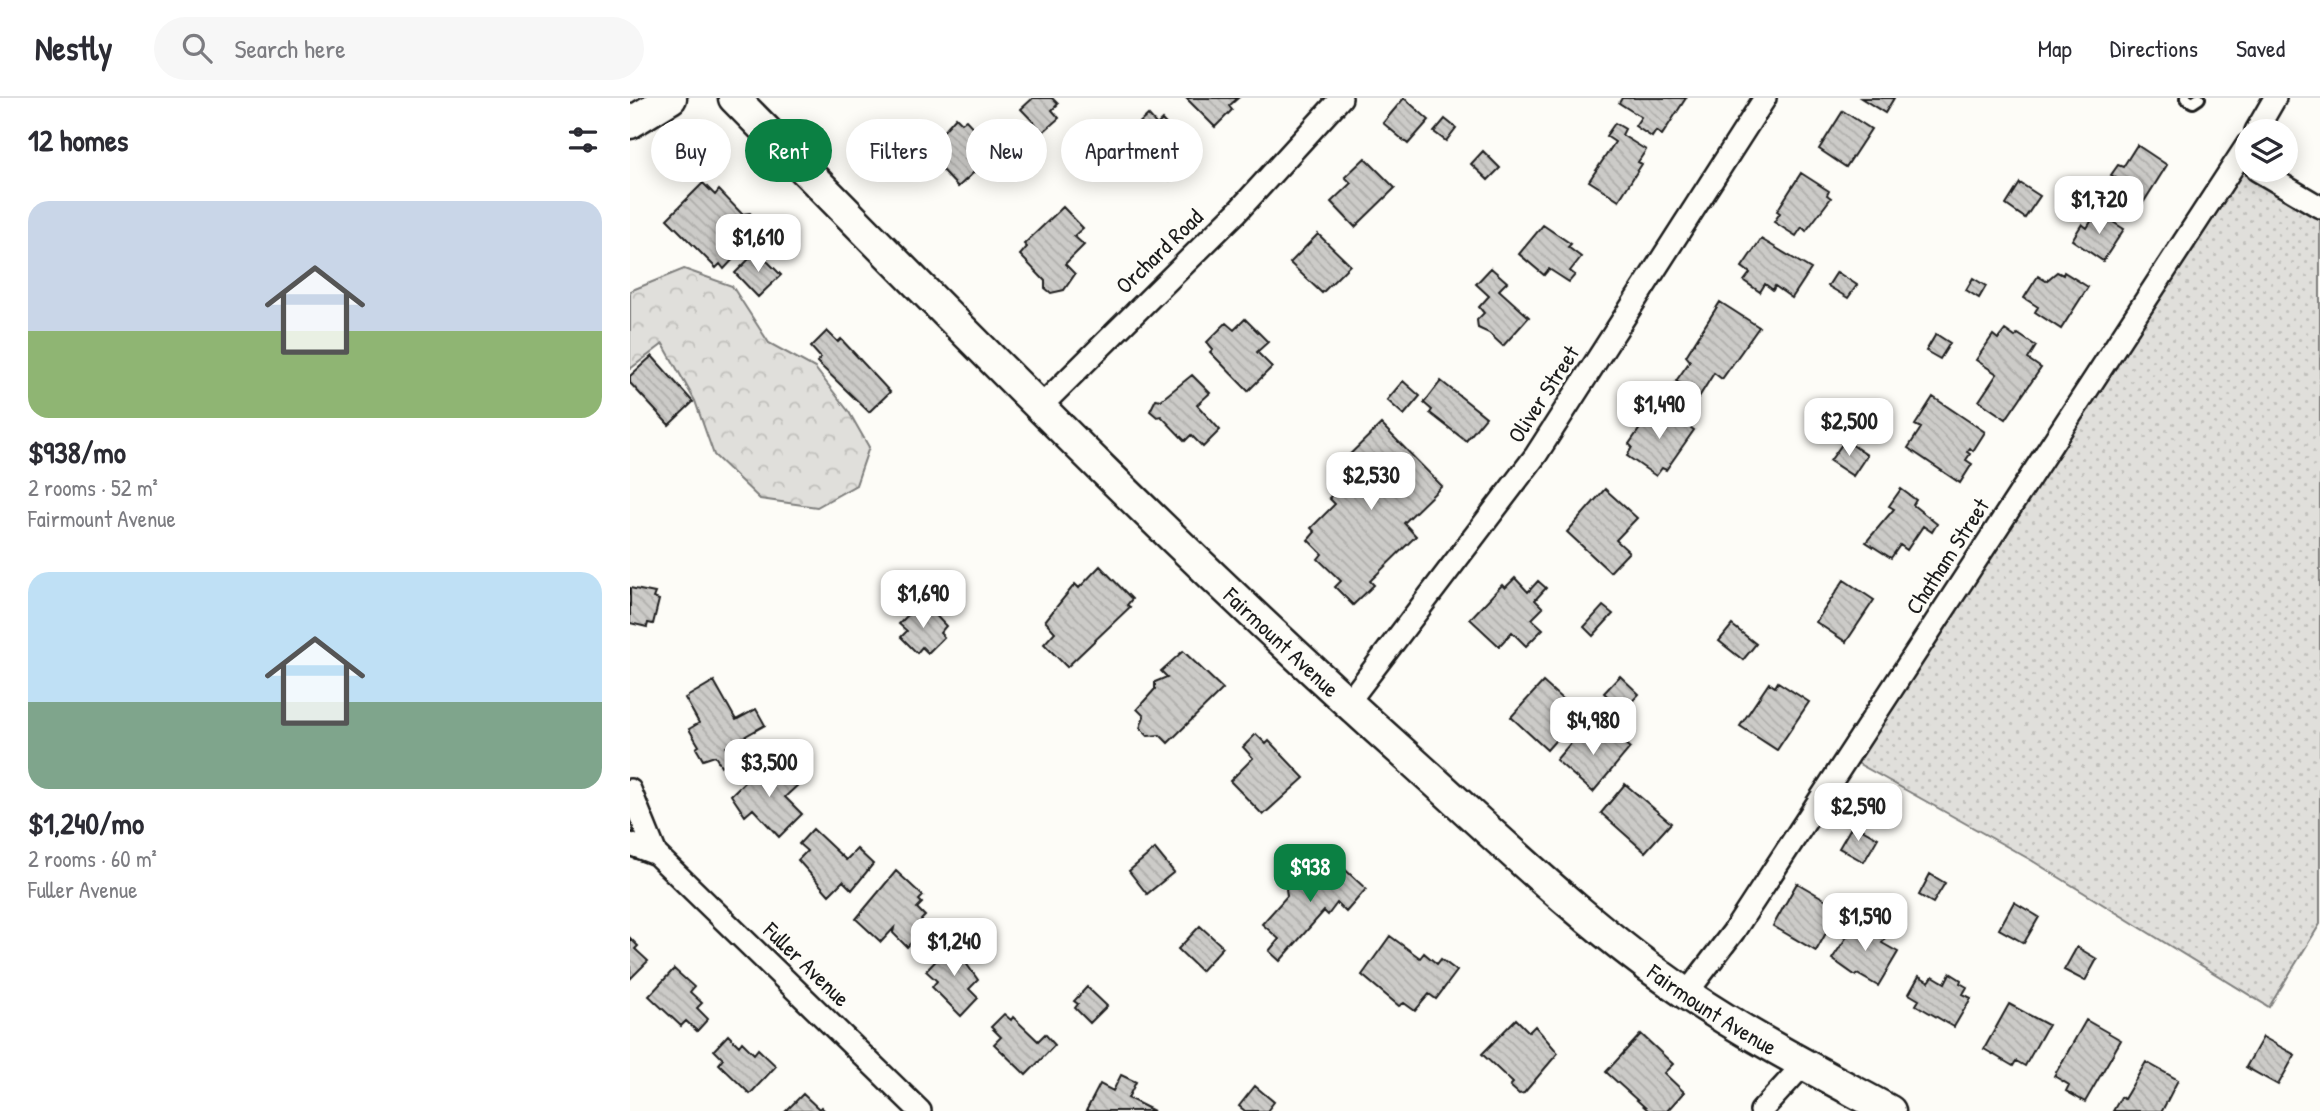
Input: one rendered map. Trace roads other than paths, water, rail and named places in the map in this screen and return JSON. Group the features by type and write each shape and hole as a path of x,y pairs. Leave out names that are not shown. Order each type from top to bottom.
{"main road":[{"path":"630,124 671,98"},
{"name":"Fairmount Avenue","path":"734,98 1039,408 1347,704 1612,938 1686,994 1890,1111"}],"street":[{"name":"Orchard Road","path":"1039,408 1237,212 1341,98"},
{"name":"Oliver Street","path":"1347,704 1536,455 1765,98"},
{"path":"2263,119 2275,98"},
{"name":"Chatham Street","path":"1686,994 1734,931 2235,170"},
{"path":"2277,182 2320,207"},
{"name":"Fuller Avenue","path":"630,790 656,854"},
{"name":"Fuller Avenue","path":"630,844 656,854 920,1111"},
{"path":"1761,1111 1804,1063"}],"lane":[{"path":"2186,98 2193,102 2199,98"}]}
